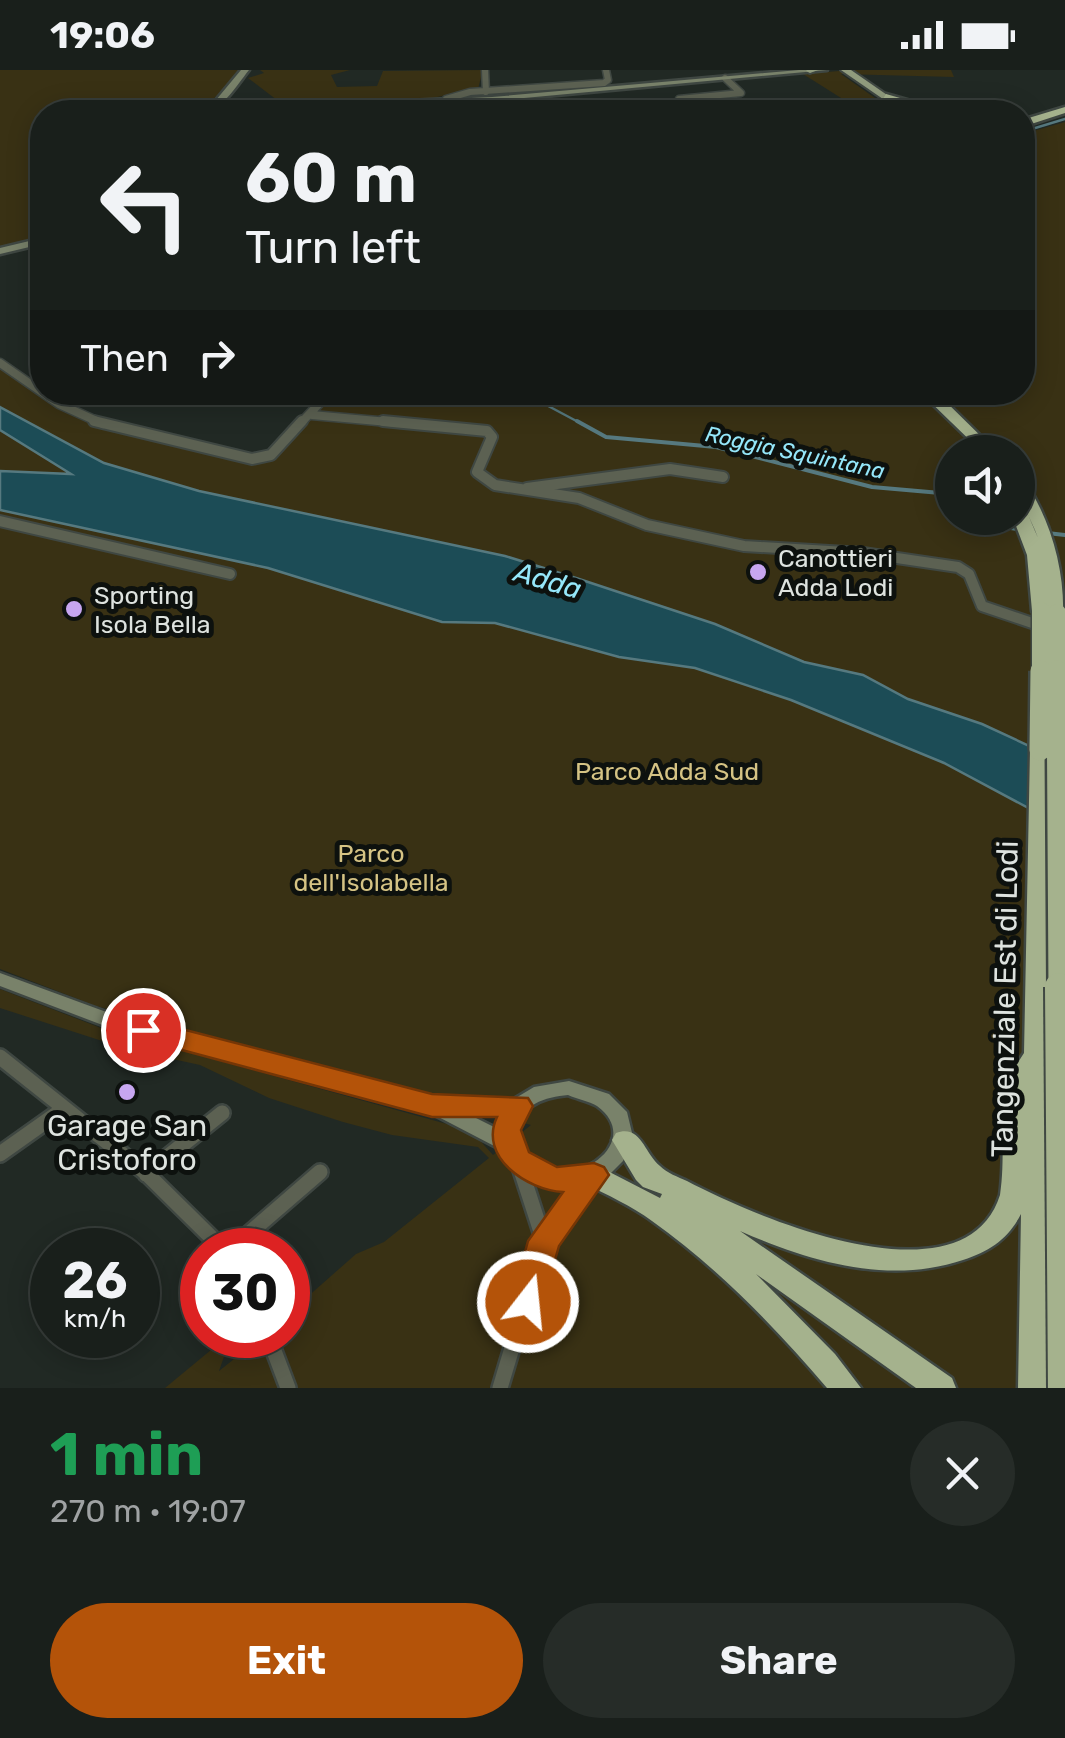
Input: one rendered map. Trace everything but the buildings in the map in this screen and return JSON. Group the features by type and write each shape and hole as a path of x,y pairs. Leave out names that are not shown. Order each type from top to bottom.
{"highway":[{"path":"1035,114 1065,107"},
{"path":"1035,115 1065,107"},
{"path":"925,405 957,435"},
{"path":"941,405 972,435"},
{"path":"1035,527 1055,570 1054,620"},
{"name":"Tangenziale Est di Lodi","path":"1033,1388 1037,1053 1054,620"},
{"name":"Tangenziale Est di Lodi","path":"1054,620 1062,1388"},
{"path":"646,1172 736,1217 784,1235 870,1258 936,1260 976,1244 1000,1225 1008,1212 1016,1180 1021,1080 1037,1053"},
{"path":"625,1140 646,1172 682,1206 941,1388"},
{"path":"594,1175 800,1292"},
{"path":"654,1207 768,1305 846,1388"}],"main road":[{"path":"845,70 889,100"}],"street":[{"path":"228,100 245,70"},
{"path":"485,70 486,92"},
{"path":"467,100 486,92 606,82 606,70"},
{"path":"475,100 641,84 673,75 711,79 823,70"},
{"path":"586,72 586,84"},
{"path":"679,98 740,93 726,78"},
{"path":"5,250 30,244"},
{"path":"0,363 30,384"},
{"path":"61,405 95,422 257,459 281,445 320,405"},
{"path":"312,415 487,431 492,437 478,475 495,485 579,498 646,525 744,546 863,553 949,565 969,574 986,608 1054,620"},
{"path":"524,491 537,486 670,469 724,477"},
{"path":"0,521 230,574"},
{"path":"0,968 33,994"},
{"path":"0,979 33,994 143,1030 432,1106 518,1106 550,1090 588,1092 616,1111 625,1140 609,1166 594,1175 552,1179 432,1106"},
{"path":"0,1058 146,1174 207,1228"},
{"path":"518,1106 506,1130 544,1241"},
{"path":"0,1154 62,1110"},
{"path":"146,1174 222,1113"},
{"path":"253,1228 320,1172"},
{"path":"500,1388 544,1241 594,1175"},
{"path":"277,1358 288,1388"}],"green space":[{"path":"0,70 243,70 212,100 30,100 30,241 0,249"},
{"path":"260,70 350,70 331,75 337,87 377,86 383,71 483,70 478,89 422,100 277,100 248,78 264,73"},
{"path":"951,70 954,77 841,74 878,100 844,100 803,74"},
{"name":"Parco Adda Sud","path":"1065,122 1065,1388 165,1388 201,1358 224,1358 219,1371 235,1358 310,1358 310,1295 356,1254 384,1242 489,1158 478,1147 392,1135 343,1122 269,1098 200,1065 127,1049 0,1008 0,989 101,1028 454,1126 475,1135 493,1155 531,1125 96,1006 0,969 0,364 30,385 30,405 58,405 167,442 266,463 322,405 1035,405 1035,131"}],"water":[{"name":"Adda","path":"0,407 104,463 199,491 505,556 715,624 804,662 863,675 908,699 982,724 1038,750 1049,819 944,763 791,700 695,668 619,657 495,623 442,622 268,568 0,510 0,471 71,474 0,430"}],"waterway":[{"name":"Roggia Squintana","path":"1035,128 1065,119"},
{"name":"Roggia Squintana","path":"546,405 582,424"},
{"name":"Roggia Squintana","path":"577,421 606,437 716,447 872,487 935,493"},
{"name":"Roggia Squintana","path":"1047,533 1065,535"}],"place":[{"name":"Canottieri Adda Lodi","path":"758,572"},
{"name":"Sporting Isola Bella","path":"74,609"},
{"name":"Garage San Cristoforo","path":"127,1092"}],"route":[{"path":"143,1030 432,1106 518,1106 506,1130 507,1142 518,1161 552,1179 594,1175 544,1241 528,1302"}],"park label":[{"name":"Parco dell'Isolabella","path":"371,868"}]}
